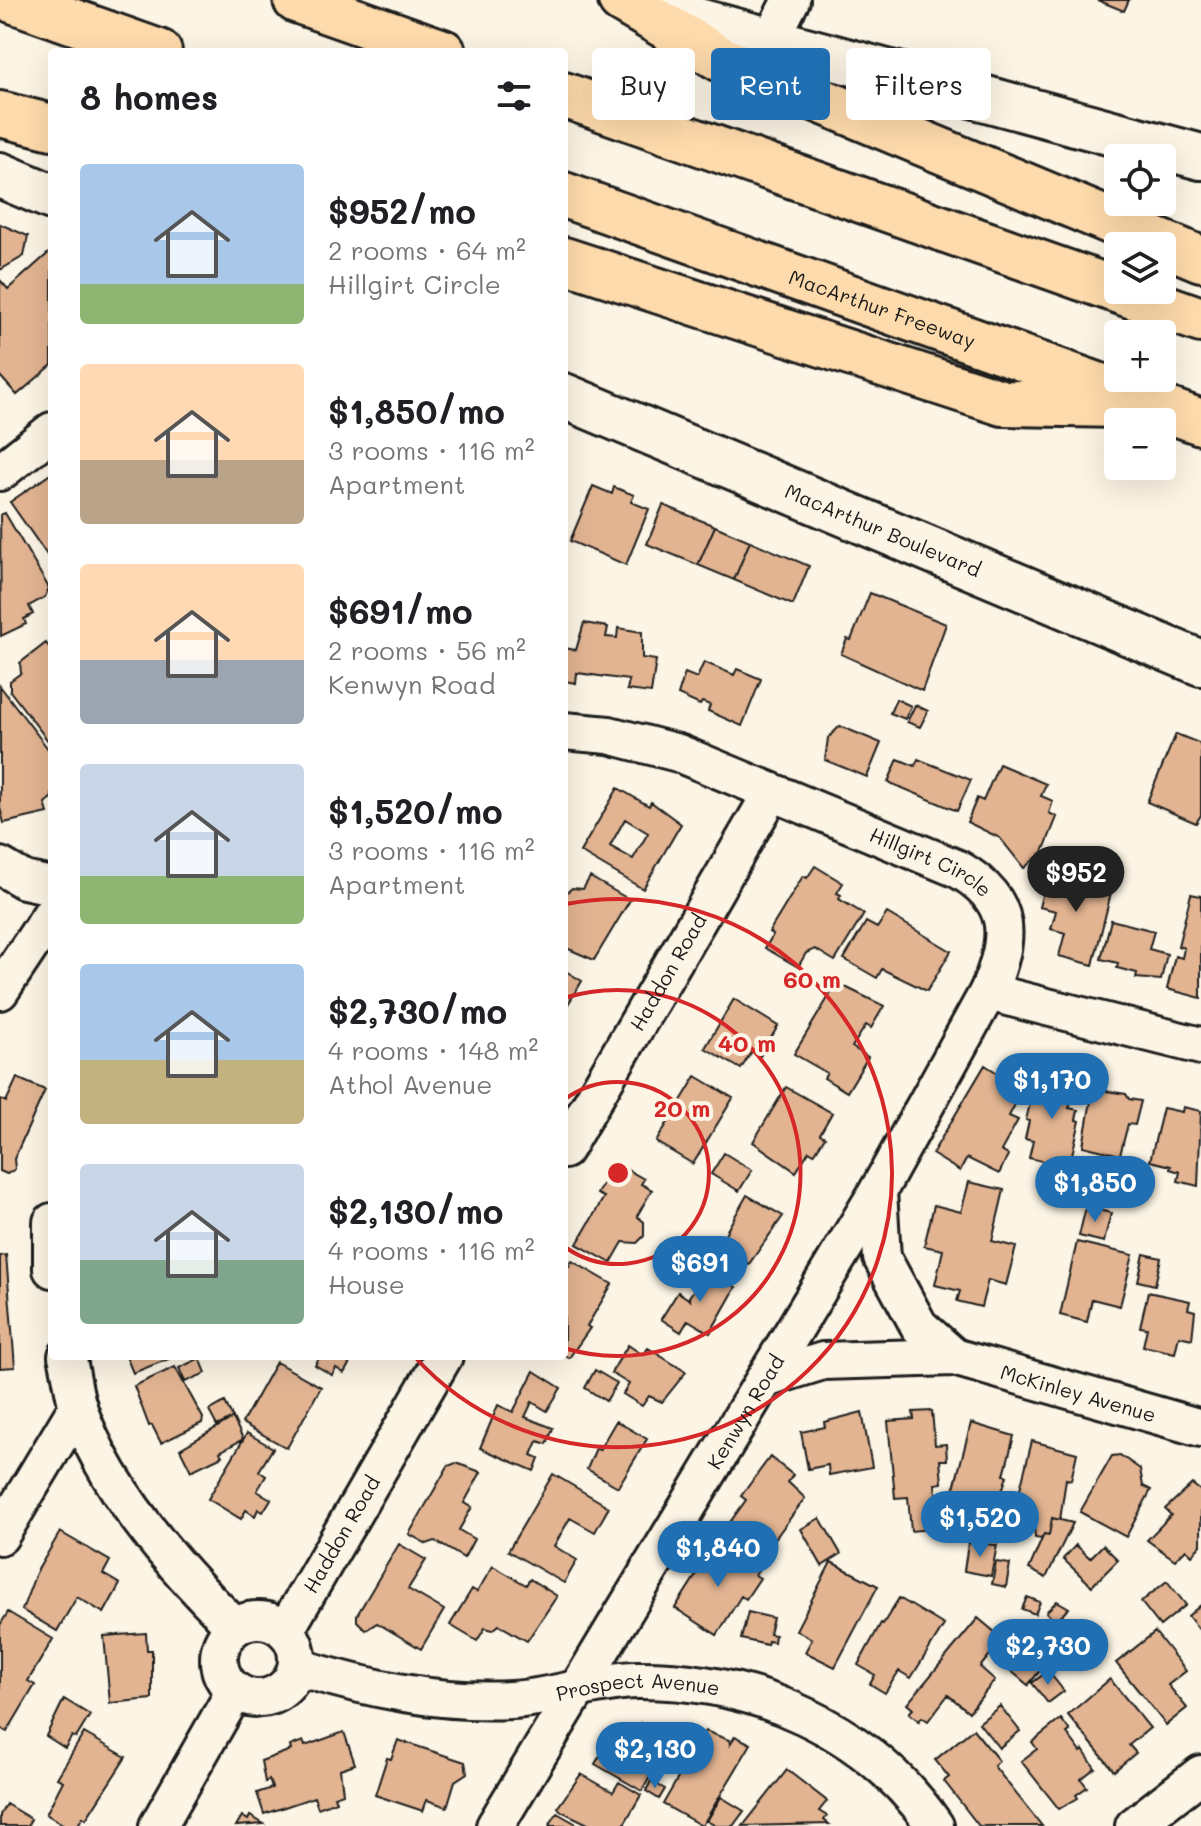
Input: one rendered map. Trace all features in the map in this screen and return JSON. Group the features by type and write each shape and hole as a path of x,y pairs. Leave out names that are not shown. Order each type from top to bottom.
{"highway":[{"path":"12,0 148,48"},
{"path":"296,0 432,48"},
{"path":"621,0 721,59 1201,259"},
{"path":"568,96 1201,320"},
{"path":"0,114 48,126"},
{"name":"MacArthur Freeway","path":"568,196 1201,422"},
{"path":"568,261 1003,403 1160,406"}],"main road":[{"path":"621,0 1201,157"},
{"path":"0,175 48,195"},
{"name":"MacArthur Boulevard","path":"568,398 1201,663"}],"street":[{"path":"771,39 791,0"},
{"path":"0,472 48,434"},
{"name":"Hillgirt Circle","path":"568,732 643,742 678,753 958,869 982,883 1006,927 1003,957 988,992"},
{"name":"Haddon Road","path":"568,1143 771,794"},
{"path":"0,866 24,880 48,885"},
{"path":"0,991 48,919"},
{"path":"988,992 1201,1046"},
{"name":"Kenwyn Road","path":"495,1826 768,1378 878,1191 988,992"},
{"name":"McKinley Avenue","path":"878,1191 882,1258 887,1270 919,1326 954,1357"},
{"name":"McKinley Avenue","path":"768,1378 823,1361 954,1357 1201,1428"},
{"path":"68,1360 78,1406 126,1498 181,1568 235,1627"},
{"name":"Haddon Road","path":"285,1631 442,1360"},
{"path":"0,1536 78,1406"},
{"path":"261,1620 285,1631 296,1647 297,1667 286,1687 278,1693 256,1698 235,1691 222,1675 219,1654 222,1644 235,1627 261,1620"},
{"name":"Prospect Avenue","path":"297,1667 374,1690 409,1694 512,1700 578,1687 637,1680 754,1694 823,1725 854,1745 885,1769 935,1826"},
{"path":"158,1826 235,1691"},
{"path":"1134,1826 1201,1774"}],"building":[{"path":"1097,0 1129,0 1124,11"},
{"path":"0,224 28,236 24,256 0,270"},
{"path":"48,254 48,368 17,395 0,376 0,280 8,289"},
{"path":"48,476 48,556 10,502"},
{"path":"593,486 612,494 614,487 634,495 631,502 649,509 626,565 570,541"},
{"path":"663,505 715,526 698,565 647,544"},
{"path":"5,513 48,586 45,597 29,606 33,614 24,619 26,624 1,636 0,515"},
{"path":"715,526 750,541 734,580 698,565"},
{"path":"750,541 809,566 793,605 734,580"},
{"path":"870,593 946,624 922,691 841,654 847,639 851,640"},
{"path":"584,623 608,627 606,637 617,638 618,628 642,632 642,658 656,660 651,693 627,690 629,680 577,673 576,683 568,682 568,649 576,650"},
{"path":"46,643 48,646 48,741 10,691 10,681 21,673 20,663"},
{"path":"704,662 734,675 737,669 761,679 742,726 708,711 710,705 702,702 700,705 678,695 685,673 697,678"},
{"path":"0,686 48,749 48,800 45,803 48,813 4,823 0,808"},
{"path":"896,699 911,706 905,719 890,713"},
{"path":"915,705 928,711 920,727 907,722"},
{"path":"840,726 881,743 867,777 825,760 828,738"},
{"path":"1176,734 1199,743 1201,748 1201,815 1196,823 1147,802"},
{"path":"898,759 915,766 918,759 971,780 957,811 888,782"},
{"path":"999,764 1046,784 1041,796 1053,801 1049,813 1057,817 1043,852 1024,868 1000,838 967,822 977,798 983,801"},
{"path":"618,788 649,806 651,802 681,824 643,889 580,852","holes":["625,819 648,833 633,859 610,846"]},
{"path":"815,866 843,883 837,893 841,895 839,899 864,914 835,961 815,949 806,953 798,967 765,948 773,935 769,932 803,876 807,878"},
{"path":"1049,869 1109,887 1108,892 1111,893 1093,965 1059,956 1065,933 1051,929 1056,911 1039,907"},
{"path":"590,877 630,900 594,960 568,949 568,892 572,888 583,889"},
{"path":"1191,894 1201,896 1201,998 1167,989 1175,956 1182,958 1184,948 1178,946"},
{"path":"887,913 951,951 927,991 882,969 877,978 844,959 866,922 877,928"},
{"path":"1111,920 1154,931 1149,949 1167,954 1161,980 1136,978 1137,973 1117,968 1118,963 1101,959"},
{"path":"568,972 582,981 568,1004"},
{"path":"837,983 884,1006 871,1028 866,1025 852,1047 868,1057 847,1092 824,1078 827,1073 794,1054"},
{"path":"734,999 778,1026 760,1056 752,1051 741,1069 705,1048"},
{"path":"985,1065 1023,1089 1009,1116 1018,1120 1001,1151 1008,1155 999,1174 967,1158 960,1171 932,1154"},
{"path":"1037,1075 1078,1085 1069,1108 1078,1110 1076,1120 1080,1121 1069,1167 1029,1158 1033,1141 1025,1139 1029,1121 1026,1120"},
{"path":"696,1076 733,1098 693,1164 656,1142"},
{"path":"17,1078 45,1090 14,1159 15,1169 7,1174 0,1171 0,1099 6,1102"},
{"path":"786,1087 832,1113 820,1134 825,1137 814,1154 809,1151 796,1172 753,1142"},
{"path":"1093,1089 1126,1094 1129,1099 1141,1101 1135,1125 1128,1124 1120,1155 1083,1146"},
{"path":"1183,1107 1201,1111 1198,1186 1178,1181 1180,1172 1170,1169 1171,1166 1150,1161 1163,1108 1182,1112"},
{"path":"724,1153 752,1170 739,1191 711,1174"},
{"path":"612,1166 624,1173 626,1169 644,1179 641,1184 652,1190 637,1216 644,1222 644,1236 637,1243 623,1242 611,1263 577,1244 604,1197 597,1194"},
{"path":"1122,1166 1141,1172 1133,1200 1114,1195"},
{"path":"969,1182 1004,1190 992,1241 1016,1247 1006,1285 988,1280 981,1307 957,1301 960,1291 935,1285 943,1250 924,1246 934,1205 961,1212"},
{"path":"747,1195 783,1216 749,1264 740,1259 739,1262 718,1246"},
{"path":"1086,1207 1111,1213 1104,1242 1079,1236"},
{"path":"1077,1242 1133,1255 1120,1306 1092,1299 1087,1322 1060,1315"},
{"path":"1144,1254 1161,1258 1155,1285 1138,1281"},
{"path":"6,1255 15,1367 0,1368 0,1256"},
{"path":"572,1261 612,1284 587,1326 590,1328 569,1358 568,1357 568,1268"},
{"path":"707,1270 736,1287 710,1333 688,1320 681,1332 661,1319 678,1292 690,1300"},
{"path":"1148,1292 1190,1301 1188,1309 1195,1311 1192,1339 1179,1336 1175,1353 1143,1346 1147,1328 1140,1327"},
{"path":"628,1345 643,1355 648,1348 686,1372 662,1402 649,1396 642,1406 623,1394 629,1384 611,1373"},
{"path":"128,1360 166,1360 133,1373"},
{"path":"201,1360 206,1373 185,1382 179,1368"},
{"path":"318,1360 352,1360 344,1373 336,1368 332,1375 315,1365"},
{"path":"276,1362 321,1387 287,1448 242,1423"},
{"path":"175,1367 203,1418 202,1423 161,1443 152,1425 149,1426 134,1386"},
{"path":"595,1370 617,1383 606,1401 585,1388"},
{"path":"534,1371 561,1388 547,1411 532,1402 525,1417 553,1428 547,1444 538,1441 532,1455 539,1458 534,1471 480,1448 498,1405 513,1412"},
{"path":"225,1402 233,1418 217,1426 209,1411"},
{"path":"932,1411 935,1445 946,1444 947,1460 940,1460 942,1483 935,1484 940,1528 911,1531 908,1497 895,1498 888,1421 914,1419 913,1412"},
{"path":"862,1412 872,1467 829,1475 828,1465 808,1469 801,1432 825,1427 824,1422"},
{"path":"233,1418 243,1439 220,1452 222,1456 191,1471 180,1449"},
{"path":"616,1421 647,1439 618,1487 587,1469 596,1448 599,1450"},
{"path":"971,1423 1014,1436 1004,1475 1007,1476 993,1518 949,1507"},
{"path":"247,1433 273,1448 259,1471 266,1476 257,1491 271,1499 263,1512 258,1509 255,1516 246,1510 241,1519 208,1499"},
{"path":"1032,1441 1077,1453 1071,1480 1066,1479 1060,1520 1052,1518 1049,1535 1044,1534 1041,1539 1035,1538 1034,1526 1023,1523 1026,1507 1016,1505"},
{"path":"1120,1455 1140,1469 1143,1486 1151,1490 1126,1537 1080,1512 1112,1456"},
{"path":"770,1457 793,1475 788,1482 805,1498 766,1551 728,1525 746,1500 741,1496"},
{"path":"456,1463 481,1472 464,1503 472,1507 459,1530 474,1539 464,1558 435,1541 427,1544 409,1534 448,1466"},
{"path":"553,1474 609,1507 595,1532 570,1518 554,1546 577,1560 564,1583 508,1551"},
{"path":"1192,1484 1201,1491 1201,1545 1192,1555 1186,1549 1175,1560 1147,1540 1171,1515 1165,1509"},
{"path":"820,1518 841,1554 822,1566 801,1529"},
{"path":"1052,1518 1073,1523 1046,1578 1029,1569 1044,1534 1049,1535"},
{"path":"60,1532 110,1561 103,1574 120,1584 104,1613 77,1597 57,1631 22,1610 36,1573"},
{"path":"968,1543 997,1545 991,1576 964,1571"},
{"path":"399,1544 426,1560 408,1589 444,1610 421,1649 377,1623 366,1630 357,1621 357,1615"},
{"path":"716,1544 758,1571 755,1575 760,1578 746,1599 741,1596 717,1635 675,1608"},
{"path":"1076,1545 1090,1558 1103,1545 1118,1560 1092,1586 1063,1559"},
{"path":"831,1562 878,1586 835,1667 805,1652 812,1639 796,1630"},
{"path":"996,1562 1010,1564 1006,1587 992,1584"},
{"path":"493,1566 526,1585 530,1579 557,1596 527,1641 499,1625 493,1630 485,1628 477,1641 450,1625 472,1589 477,1592"},
{"path":"1167,1581 1186,1605 1160,1626 1141,1602"},
{"path":"1027,1597 1040,1602 1035,1614 1022,1609"},
{"path":"899,1598 944,1625 911,1678 899,1671 885,1693 870,1684 875,1675 858,1665"},
{"path":"1057,1601 1069,1608 1055,1622 1046,1612"},
{"path":"1201,1605 1201,1632 1188,1616"},
{"path":"8,1612 53,1639 28,1681 35,1685 7,1732 0,1728 0,1625"},
{"path":"748,1612 773,1618 769,1634 775,1635 774,1642 768,1641 767,1645 741,1639"},
{"path":"978,1618 1003,1639 980,1667 995,1680 969,1712 948,1695 928,1721 922,1717 919,1721 909,1713 913,1709 907,1704"},
{"path":"1155,1632 1186,1671 1168,1685 1187,1708 1166,1725 1116,1663"},
{"path":"146,1633 147,1650 152,1650 152,1699 110,1703 104,1636"},
{"path":"1026,1642 1048,1661 1028,1685 1005,1666"},
{"path":"1048,1671 1064,1691 1048,1703 1032,1683"},
{"path":"1110,1679 1150,1728 1129,1745 1136,1753 1114,1771 1068,1715"},
{"path":"64,1699 90,1715 76,1738 72,1736 65,1748 46,1736"},
{"path":"1000,1706 1020,1731 999,1748 979,1723"},
{"path":"1061,1719 1070,1731 1067,1733 1095,1768 1081,1779 1087,1787 1076,1795 1078,1798 1059,1809 1021,1761 1037,1749 1032,1742"},
{"path":"641,1723 648,1728 650,1724 673,1737 642,1791 595,1764 611,1737 627,1746"},
{"path":"973,1729 999,1761 994,1766 1042,1826 979,1826 944,1781 949,1777 935,1760"},
{"path":"705,1731 729,1740 730,1745 735,1736 751,1744 702,1826 663,1804"},
{"path":"344,1732 355,1764 340,1769 343,1793 334,1796 336,1801 318,1808 314,1797 264,1814 257,1793 272,1788 269,1780 265,1782 261,1761 291,1750 290,1746 303,1741 305,1746"},
{"path":"84,1733 126,1757 86,1819 83,1817 77,1826 66,1826 46,1814 63,1781 57,1778"},
{"path":"398,1740 465,1762 467,1773 455,1781 447,1807 427,1800 423,1811 375,1795 387,1758 391,1759"},
{"path":"787,1770 827,1801 819,1811 827,1816 824,1820 829,1824 743,1826"},
{"path":"581,1774 613,1792 619,1782 641,1795 623,1826 592,1826 561,1811 558,1807"},
{"path":"651,1781 665,1789 659,1799 646,1791"},
{"path":"721,1797 744,1811 733,1826 716,1826 707,1821"},
{"path":"6,1804 31,1819 27,1826 0,1826 0,1815"},
{"path":"557,1813 580,1826 549,1826"},
{"path":"242,1816 248,1820 250,1816 264,1824 236,1826"}]}
